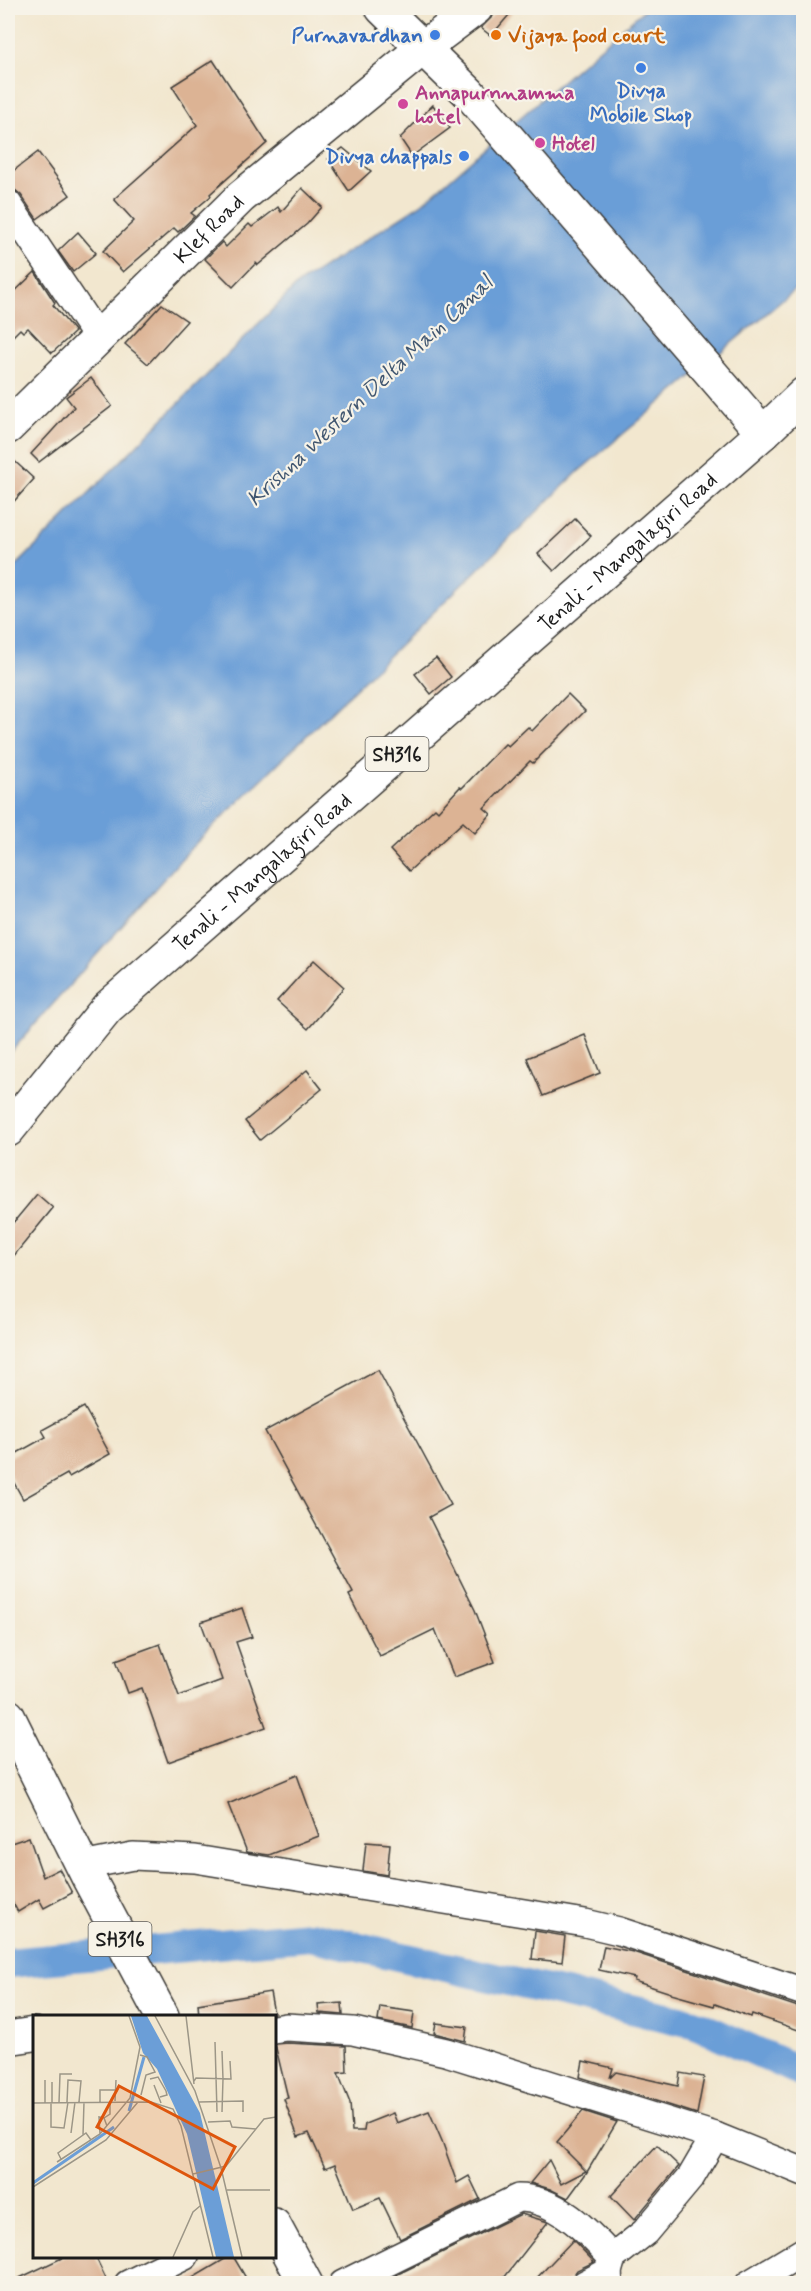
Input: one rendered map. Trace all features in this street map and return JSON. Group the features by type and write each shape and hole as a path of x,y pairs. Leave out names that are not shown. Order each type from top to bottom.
{"main road":[{"path":"382,8 469,93 733,395 763,433"},
{"name":"Klef Road","path":"8,427 241,197 424,47 476,8"},
{"name":"Tenali - Mangalagiri Road","path":"8,1130 115,1001 763,433 804,394"},
{"name":"SH316","path":"8,1716 85,1871 157,2008"},
{"path":"8,2037 33,2034"},
{"path":"276,2229 306,2283"}],"street":[{"path":"8,204 98,338"},
{"path":"85,1871 133,1856 195,1859 585,1923 619,1931 804,1992"},
{"path":"276,2029 286,2027 353,2031 446,2052 716,2136 804,2172"},
{"path":"343,2283 518,2198 539,2199 586,2229 604,2274 645,2232 691,2177 716,2136"},
{"path":"749,2283 804,2251"},
{"path":"128,2283 181,2258"}],"water":[{"name":"Krishna Western Delta Main Canal","path":"646,8 803,8 803,283 579,471 192,847 8,1055 8,574 299,283 421,204"}],"building":[{"path":"494,8 515,8 491,36 481,28 493,16"},
{"path":"213,60 267,143 191,213 195,216 178,232 174,228 123,272 103,251 134,221 114,199 197,125 172,86"},
{"path":"433,105 450,128 412,156 400,138"},
{"path":"343,148 371,171 349,191 328,159"},
{"path":"38,152 70,195 37,219 21,195 8,188 8,175"},
{"path":"302,188 322,207 307,224 258,265 256,263 233,287 205,259 222,242 226,247 249,224 252,227 278,207 281,212"},
{"path":"78,232 96,253 73,272 58,251"},
{"path":"35,272 55,303 53,305 75,332 52,353 28,328 23,332 20,329 8,341 8,298"},
{"path":"162,304 187,321 148,364 125,344"},
{"path":"91,378 112,406 39,462 31,454 74,407 66,397"},
{"path":"8,455 34,479 8,508"},
{"path":"575,519 591,536 554,571 538,554"},
{"path":"436,658 451,677 431,694 415,674"},
{"path":"568,694 585,711 533,763 530,761 484,808 491,814 475,833 463,822 409,871 390,850 435,808 438,811 505,744 508,746 528,727 532,731"},
{"path":"314,960 344,987 308,1029 277,1001"},
{"path":"585,1035 600,1073 543,1096 527,1058"},
{"path":"307,1070 322,1089 260,1140 245,1121"},
{"path":"37,1194 53,1208 8,1263 8,1229"},
{"path":"378,1370 451,1505 429,1517 475,1610 495,1662 454,1677 435,1629 380,1656 349,1595 353,1593 265,1431"},
{"path":"84,1407 110,1454 69,1477 67,1474 23,1499 8,1472 8,1458 46,1437 42,1430"},
{"path":"242,1608 252,1637 236,1642 266,1727 168,1762 142,1688 128,1693 116,1660 160,1644 179,1696 222,1680 201,1622"},
{"path":"297,1775 319,1836 269,1855 247,1852 228,1804"},
{"path":"29,1837 43,1877 59,1869 72,1893 44,1908 39,1899 18,1912 8,1894 8,1844"},
{"path":"366,1842 390,1844 387,1875 363,1871"},
{"path":"535,1931 565,1936 562,1962 532,1959"},
{"path":"604,1946 633,1952 804,2009 804,2032 752,2014 751,2017 715,2004 714,2006 671,1994 634,1981 635,1978 599,1970"},
{"path":"270,1992 274,2013 268,2015 199,2015 198,2004"},
{"path":"342,2003 343,2015 319,2013 318,2005"},
{"path":"380,2007 414,2012 412,2028 378,2021"},
{"path":"436,2023 467,2027 465,2041 434,2033"},
{"path":"276,2044 346,2046 347,2072 338,2073 350,2103 352,2131 364,2131 365,2124 393,2113 397,2123 429,2111 457,2183 469,2176 480,2199 400,2239 380,2198 353,2209 335,2164 325,2168 309,2133 298,2137 284,2099 288,2098"},
{"path":"583,2061 613,2068 610,2078 616,2072 678,2086 680,2073 704,2077 697,2114 580,2077"},
{"path":"583,2111 617,2122 587,2172 568,2198 530,2183 549,2160 561,2184 586,2171 557,2142"},
{"path":"657,2145 679,2166 634,2220 611,2196"},
{"path":"521,2214 548,2222 500,2283 400,2283 396,2275"},
{"path":"573,2240 594,2262 577,2270 570,2280 563,2283 532,2283"},
{"path":"62,2258 96,2258 108,2283 9,2283"},
{"path":"227,2258 234,2258 249,2283 184,2283"}],"waterway":[{"path":"8,1963 310,1936 693,2023 804,2073"}],"place":[{"name":"Purnavardhan","path":"435,35"},
{"name":"Vijaya food court","path":"496,35"},
{"name":"Divya Mobile Shop","path":"641,68"},
{"name":"Annapurnnamma hotel","path":"403,104"},
{"name":"Hotel","path":"540,143"},
{"name":"Divya chappals","path":"464,156"}]}
